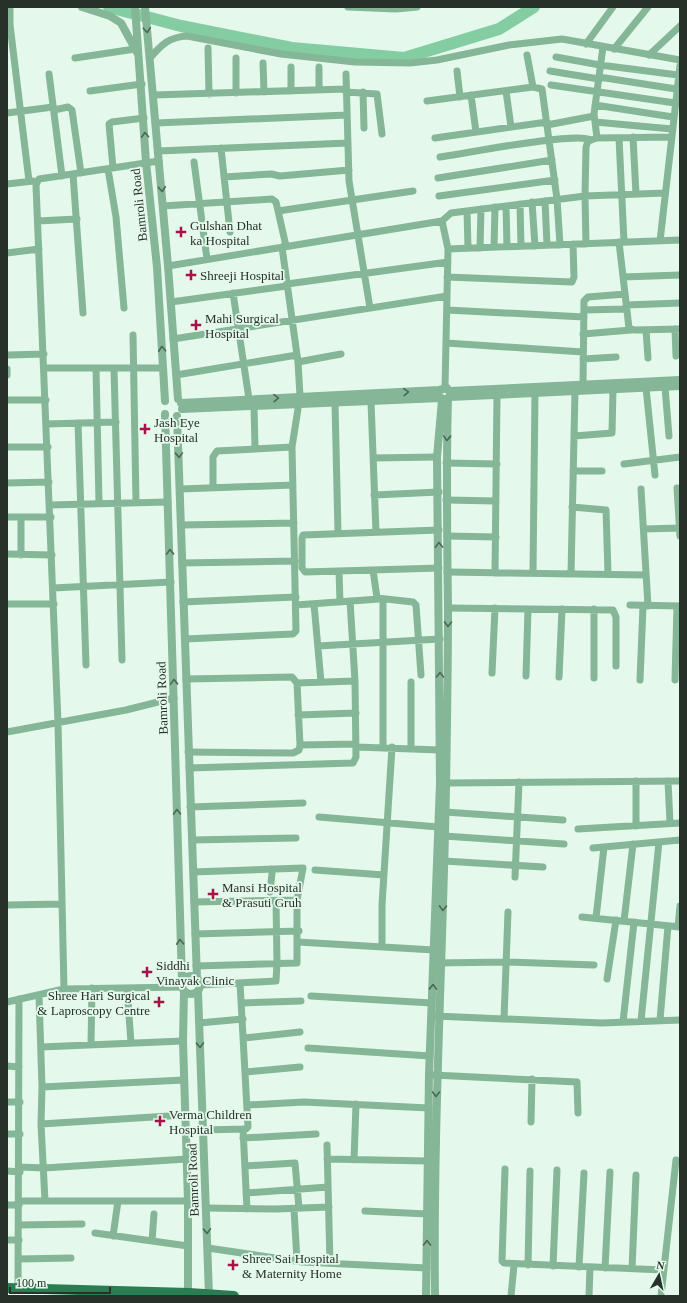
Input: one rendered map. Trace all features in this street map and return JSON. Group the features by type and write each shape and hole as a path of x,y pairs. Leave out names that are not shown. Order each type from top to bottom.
{"main road":[{"path":"7,1288 18,1288 51,1293 188,1294 227,1296"}],"street":[{"path":"75,58 138,52 121,23 110,16 82,7"},
{"name":"Bamroli Road","path":"135,7 142,84 146,162 157,268 164,402"},
{"name":"Bamroli Road","path":"145,7 154,95 173,339 180,407 180,489 183,602 209,1295"},
{"path":"348,7 396,9 417,7"},
{"path":"586,44 613,7"},
{"path":"614,49 648,7"},
{"path":"10,9 10,25 30,181"},
{"path":"649,55 680,26"},
{"path":"150,56 164,42 177,37 187,36 307,58 373,62 437,60 509,45 562,39 680,60"},
{"path":"586,244 584,196 586,147 594,139 595,105 603,47"},
{"path":"208,48 209,94"},
{"path":"527,56 533,88"},
{"path":"556,57 600,65 678,75"},
{"path":"236,58 236,93"},
{"path":"263,63 264,92"},
{"path":"319,66 319,90"},
{"path":"660,241 676,89 680,66"},
{"path":"291,67 291,91"},
{"path":"550,71 676,89"},
{"path":"457,72 460,97"},
{"path":"49,74 62,176"},
{"path":"346,74 349,170 352,199 370,308"},
{"path":"90,91 142,84"},
{"path":"551,85 675,102"},
{"path":"427,101 533,88 540,88 543,91 558,199 560,245"},
{"path":"154,95 319,90 377,94 382,134"},
{"path":"506,91 511,127"},
{"path":"363,92 364,128"},
{"path":"471,95 476,132"},
{"path":"595,105 673,117"},
{"path":"7,113 69,107 72,110 77,174 77,219 83,313"},
{"path":"156,123 347,115"},
{"path":"124,308 111,169 109,124 112,122 144,118"},
{"path":"435,138 511,127 594,119 672,129"},
{"path":"440,157 550,140 584,137 594,139 671,136"},
{"path":"633,137 636,194"},
{"path":"619,138 623,195 623,277 628,326 631,330"},
{"path":"158,151 348,144"},
{"path":"221,148 230,232"},
{"path":"438,178 552,160"},
{"path":"7,184 159,161"},
{"path":"194,162 201,203 207,260"},
{"path":"224,177 269,174 280,176 349,170"},
{"path":"37,180 58,723 64,989"},
{"path":"439,196 555,180"},
{"path":"278,211 413,191"},
{"path":"168,266 442,221 449,214 467,211 584,196 665,193"},
{"path":"163,206 272,199 276,202 284,247 300,396 297,406 292,447 296,631 293,634 185,639"},
{"path":"544,201 547,245"},
{"path":"532,202 535,246"},
{"path":"520,204 521,246"},
{"path":"506,206 507,247"},
{"path":"494,247 495,207"},
{"path":"480,248 481,209"},
{"path":"467,211 468,248"},
{"path":"38,222 77,219"},
{"path":"435,1296 433,1075 444,861 448,608 445,395 448,249 442,221"},
{"path":"448,249 680,240"},
{"path":"447,277 572,282 574,276 572,244"},
{"path":"7,253 39,249"},
{"path":"171,302 448,262"},
{"path":"623,277 680,275"},
{"path":"233,293 243,364 251,403 255,448"},
{"path":"583,385 584,301 588,297 625,294"},
{"path":"173,339 447,296"},
{"path":"584,310 680,303"},
{"path":"447,310 584,317"},
{"path":"584,334 631,330 677,329 676,356"},
{"path":"646,330 648,358"},
{"path":"132,334 136,502"},
{"path":"446,343 583,356 616,357"},
{"path":"9,355 44,354"},
{"path":"176,375 243,364 341,354"},
{"path":"45,368 163,368"},
{"path":"7,369 7,375"},
{"path":"96,369 99,502"},
{"path":"114,369 122,660"},
{"path":"251,403 297,406 371,402 583,385 680,380"},
{"path":"180,407 171,398 164,402 163,409 165,414 171,417 180,407 251,403 300,396 497,395 680,386"},
{"path":"665,387 669,436"},
{"path":"646,388 655,475"},
{"path":"574,436 612,433 613,389"},
{"path":"570,574 575,391"},
{"path":"533,573 535,393"},
{"path":"426,1296 429,1108 433,1075 430,1056 436,1016 432,1003 438,963 434,950 440,750 439,492 437,457 445,395"},
{"path":"496,573 497,395"},
{"path":"7,400 46,400"},
{"path":"371,402 376,532"},
{"path":"335,403 338,533"},
{"name":"Bamroli Road","path":"165,414 183,986 183,1041 188,1201 188,1294"},
{"path":"47,424 116,422"},
{"path":"78,423 86,665"},
{"path":"7,447 48,447"},
{"path":"213,488 213,457 215,452 220,450 292,447"},
{"path":"373,458 437,457"},
{"path":"624,464 680,457"},
{"path":"446,463 497,464"},
{"path":"573,471 602,471"},
{"path":"7,483 49,482"},
{"path":"180,489 293,485"},
{"path":"677,488 680,536"},
{"path":"640,680 646,575 641,489"},
{"path":"374,495 439,492"},
{"path":"446,500 496,501"},
{"path":"50,505 99,502 168,502"},
{"path":"572,507 606,510 608,574"},
{"path":"7,516 50,517"},
{"path":"21,517 21,555"},
{"path":"181,525 294,523"},
{"path":"644,529 680,528"},
{"path":"439,530 338,533 302,536 302,568 305,572 439,568"},
{"path":"447,536 496,537"},
{"path":"7,554 52,555"},
{"path":"182,563 295,561"},
{"path":"373,570 376,595 381,600 383,642 383,747"},
{"path":"339,571 340,602"},
{"path":"447,572 646,575"},
{"path":"53,588 170,582"},
{"path":"183,602 296,597"},
{"path":"296,605 381,600 415,603 421,675"},
{"path":"189,768 350,765 356,760 356,681 350,601"},
{"path":"7,604 54,604"},
{"path":"314,604 321,682"},
{"path":"630,605 678,606 675,680"},
{"path":"448,608 613,610 616,614 616,666"},
{"path":"492,674 495,608"},
{"path":"526,676 528,608"},
{"path":"559,677 562,609"},
{"path":"594,609 594,678"},
{"path":"318,646 440,639"},
{"path":"186,679 288,676 296,679 300,745 299,750 293,753 188,752"},
{"path":"297,683 356,681"},
{"path":"411,682 411,748"},
{"path":"7,732 58,723 174,698"},
{"path":"298,715 356,713"},
{"path":"300,745 392,747 440,750"},
{"path":"382,947 384,875 392,747"},
{"path":"446,783 680,780"},
{"path":"636,781 636,826"},
{"path":"668,781 670,823"},
{"path":"515,877 520,782"},
{"path":"190,807 303,803"},
{"path":"445,812 563,820"},
{"path":"319,817 387,824 438,827"},
{"path":"578,829 680,823"},
{"path":"444,836 564,844"},
{"path":"192,840 296,838"},
{"path":"593,848 680,840"},
{"path":"641,1021 659,842"},
{"path":"624,921 633,844"},
{"path":"596,918 604,847"},
{"path":"444,861 543,867"},
{"path":"193,872 303,868 297,900 297,963 196,966"},
{"path":"270,892 271,869"},
{"path":"315,870 384,875"},
{"path":"194,902 297,900"},
{"path":"198,985 276,981 276,901"},
{"path":"7,905 62,904"},
{"path":"582,917 679,927 680,906"},
{"path":"504,1019 508,912"},
{"path":"606,979 616,920"},
{"path":"623,1022 634,922"},
{"path":"660,1020 668,926"},
{"path":"195,934 298,931"},
{"path":"298,942 434,950"},
{"path":"438,963 506,962 594,965"},
{"path":"183,986 190,976 198,985"},
{"path":"203,1130 243,1129 248,1127 248,1105 240,983"},
{"path":"7,1002 64,989 183,986 192,995 198,985"},
{"path":"91,1045 92,988"},
{"path":"127,988 131,1043"},
{"path":"39,995 42,1087 41,1124 45,1201"},
{"path":"312,996 432,1003"},
{"path":"18,1288 20,1170 19,999"},
{"path":"242,1003 301,1001"},
{"path":"436,1016 623,1022 680,1020"},
{"path":"199,1023 243,1019"},
{"path":"244,1038 300,1032"},
{"path":"41,1047 183,1041"},
{"path":"308,1048 430,1056"},
{"path":"7,1066 19,1067"},
{"path":"246,1072 300,1067"},
{"path":"433,1075 577,1082 578,1113"},
{"path":"531,1122 532,1079"},
{"path":"42,1087 184,1080"},
{"path":"7,1102 20,1102"},
{"path":"248,1105 300,1102 429,1108"},
{"path":"354,1160 356,1104"},
{"path":"41,1124 186,1115"},
{"path":"243,1129 247,1209"},
{"path":"7,1134 20,1134"},
{"path":"243,1138 316,1134"},
{"path":"327,1145 330,1263"},
{"path":"7,1172 44,1168 187,1159"},
{"path":"327,1159 428,1161"},
{"path":"660,1296 676,1160"},
{"path":"245,1166 295,1163 298,1189 297,1261"},
{"path":"505,1169 502,1261 505,1264 663,1270"},
{"path":"553,1266 556,1170"},
{"path":"528,1265 530,1171"},
{"path":"605,1268 610,1172"},
{"path":"579,1267 584,1173"},
{"path":"632,1269 636,1175"},
{"path":"246,1193 328,1187"},
{"path":"7,1205 45,1201 188,1201"},
{"path":"113,1236 118,1201"},
{"path":"206,1208 297,1209 328,1207"},
{"path":"365,1211 427,1214"},
{"path":"152,1241 154,1214"},
{"path":"19,1225 82,1224"},
{"path":"95,1233 188,1246"},
{"path":"7,1240 19,1240"},
{"path":"208,1248 297,1261 427,1268"},
{"path":"19,1259 72,1258"},
{"path":"511,1296 514,1265"},
{"path":"589,1296 590,1268"}],"waterway":[{"path":"109,7 181,26 292,48 404,58 499,29 534,7"}],"place":[{"name":"Gulshan Dhat ka Hospital","path":"181,232"},
{"name":"Shreeji Hospital","path":"191,275"},
{"name":"Mahi Surgical Hospital","path":"196,325"},
{"name":"Jash Eye Hospital","path":"145,429"},
{"name":"Mansi Hospital & Prasuti Gruh","path":"213,894"},
{"name":"Siddhi Vinayak Clinic","path":"147,972"},
{"name":"Shree Hari Surgical & Laproscopy Centre","path":"159,1002"},
{"name":"Verma Children Hospital","path":"160,1121"},
{"name":"Shree Sai Hospital & Maternity Home","path":"233,1265"}]}
